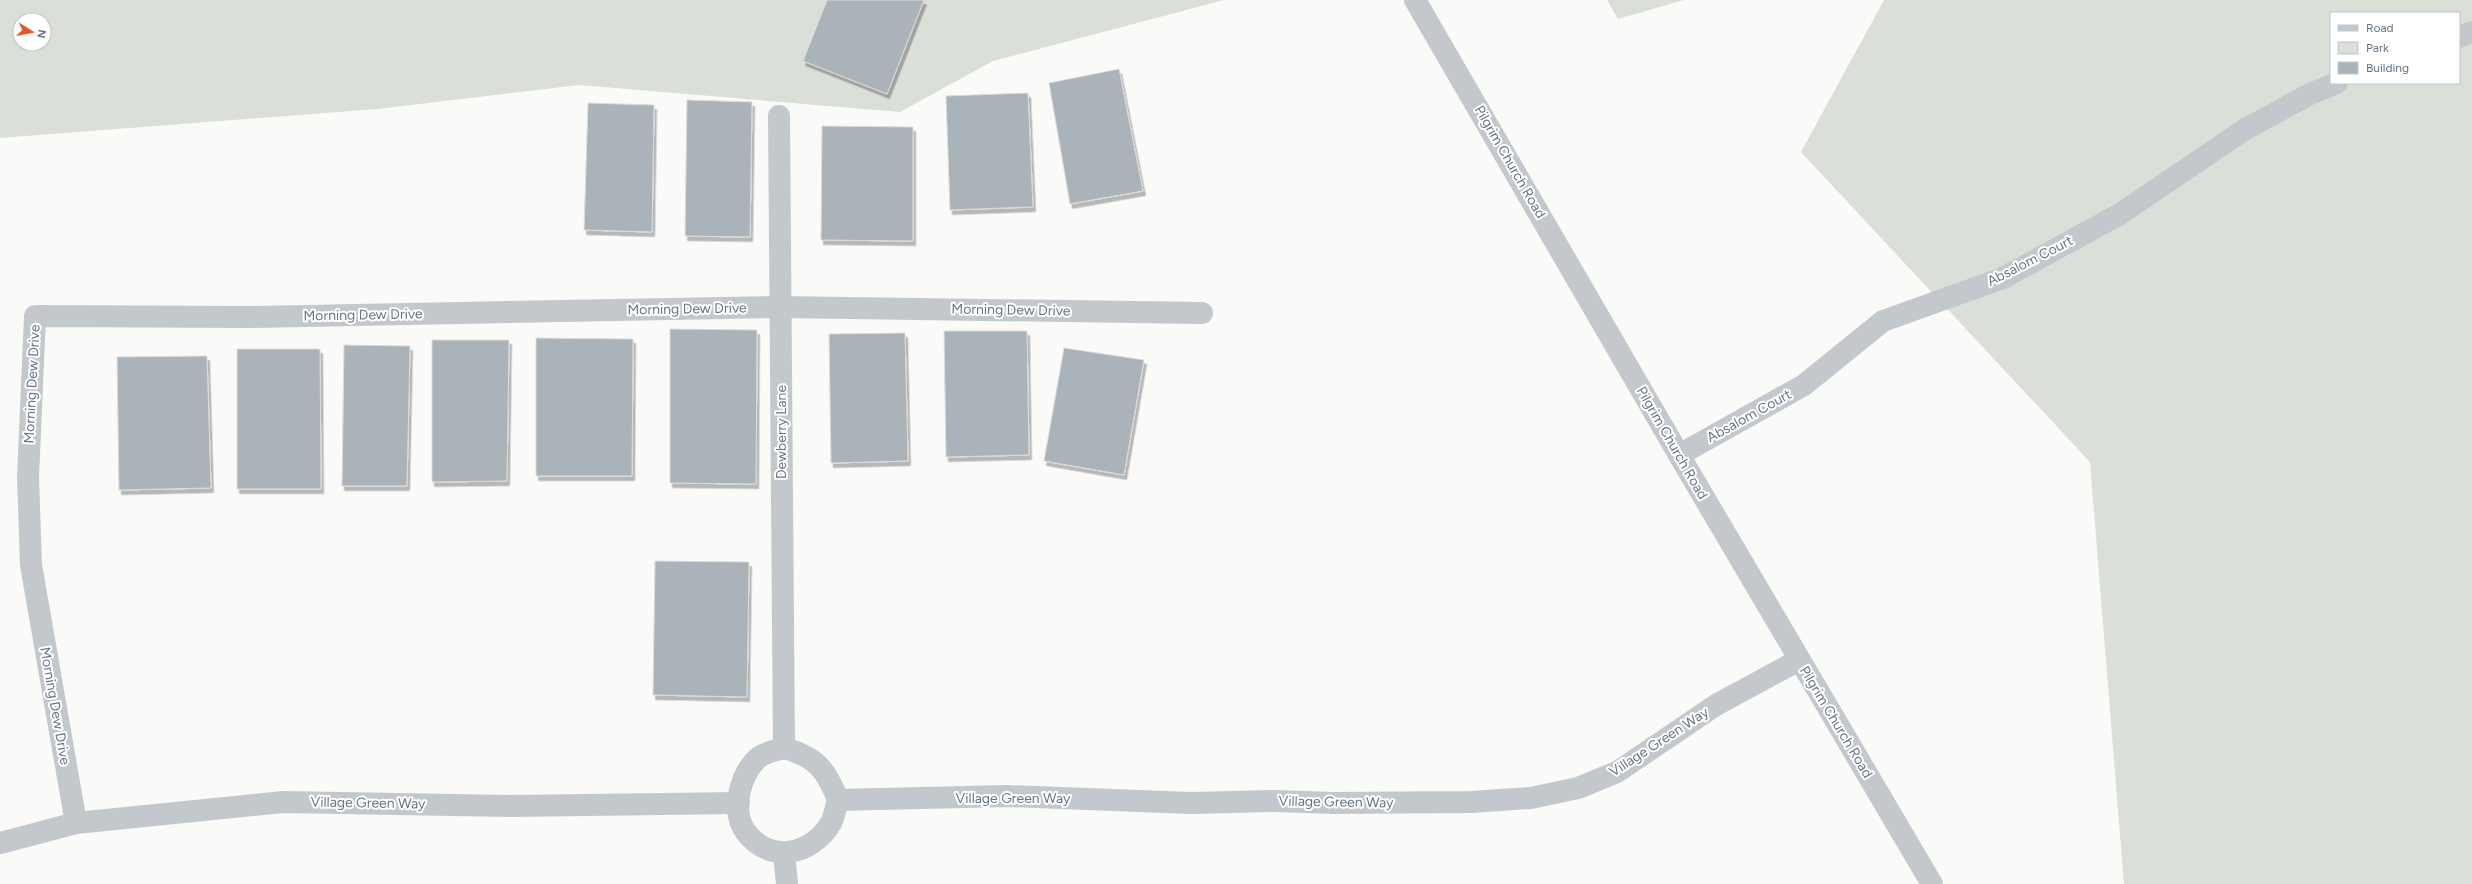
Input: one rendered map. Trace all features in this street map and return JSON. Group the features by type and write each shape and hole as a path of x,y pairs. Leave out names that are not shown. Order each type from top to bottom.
{"street":[{"name":"Pilgrim Church Road","path":"1415,0 1679,455 1932,884"},
{"path":"2460,37 2472,32"},
{"name":"Absalom Court","path":"1679,455 1804,385 1883,321 2003,278 2120,214 2244,130 2310,94 2335,84"},
{"name":"Dewberry Lane","path":"779,116 784,748"},
{"name":"Morning Dew Drive","path":"76,823 31,565 28,477 35,316 248,317 780,307 1202,313"},
{"name":"Village Green Way","path":"838,800 1007,796 1191,803 1275,801 1334,804 1471,802 1531,798 1578,788 1617,772 1716,705 1799,660"},
{"path":"784,748 803,754 814,761 824,771 838,800 831,823 814,843 800,850 784,854 756,842 748,834 740,817 739,803 741,786 752,766 767,753 784,748"},
{"name":"Village Green Way","path":"0,843 76,823 284,802 511,806 739,803"},
{"path":"784,854 787,884"}],"green space":[{"path":"0,0 1224,0 993,61 900,112 579,85 377,109 0,138"},
{"path":"1607,0 1684,0 1618,19"},
{"path":"1884,0 2472,0 2472,884 2124,884 2090,462 1801,152"}],"building":[{"path":"827,0 924,0 887,94 803,61"},
{"path":"1119,69 1143,191 1070,204 1049,83"},
{"path":"1028,93 1033,207 950,210 946,96"},
{"path":"687,100 752,102 750,237 685,236"},
{"path":"588,103 654,105 652,232 584,230"},
{"path":"822,126 913,127 913,241 821,240"},
{"path":"670,329 757,330 756,484 670,483"},
{"path":"944,331 1027,331 1029,455 946,457"},
{"path":"905,333 908,461 831,463 829,334"},
{"path":"536,338 633,339 632,476 536,476"},
{"path":"432,340 509,340 507,481 432,482"},
{"path":"344,345 410,346 407,486 342,486"},
{"path":"1064,348 1144,360 1124,475 1044,461"},
{"path":"237,349 320,349 321,489 237,489"},
{"path":"207,356 211,488 119,490 117,357"},
{"path":"655,561 749,562 747,697 653,695"}]}
